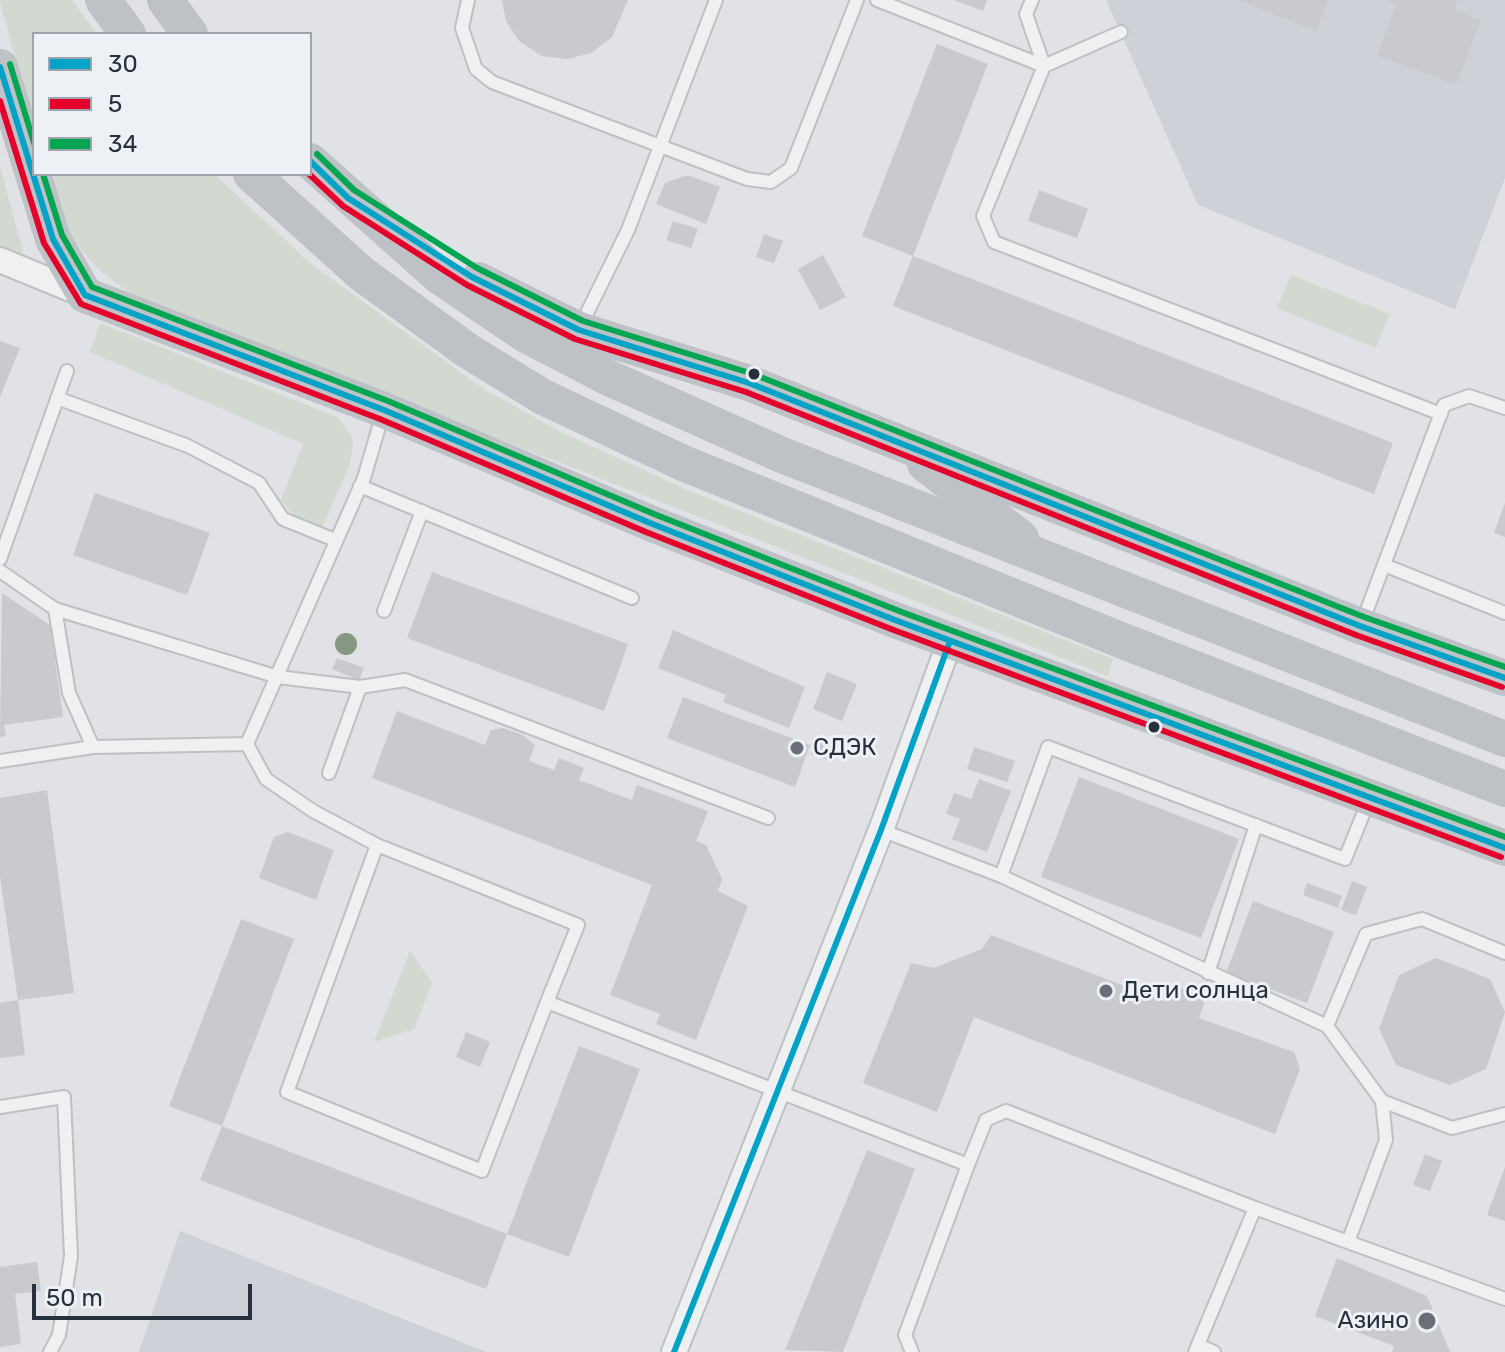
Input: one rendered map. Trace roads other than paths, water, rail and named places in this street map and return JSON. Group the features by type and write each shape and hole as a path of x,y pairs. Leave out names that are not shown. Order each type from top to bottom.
{"main road":[{"path":"103,0 127,32"},
{"path":"165,0 189,32"},
{"path":"0,67 32,171"},
{"path":"312,163 439,276 526,335 609,378 782,455 1505,739"},
{"path":"34,176 53,239 85,295 384,410 650,523 950,641 1505,848"},
{"path":"253,176 362,274 468,351 543,397 683,463 1504,788"},
{"path":"348,198 472,277 579,330 749,383 1360,626 1505,678"},
{"path":"895,440 1053,563"}],"street":[{"path":"0,260 85,295"},
{"path":"674,1352 881,830 950,641"}],"lane":[{"path":"468,0 462,28 476,69 492,82 747,179 771,182 791,168 857,0"},
{"path":"579,330 628,230 716,0"},
{"path":"877,0 1044,66 1121,32"},
{"path":"1032,0 1026,14 1044,66 983,216 994,242 1441,414"},
{"path":"0,559 67,371"},
{"path":"1360,626 1444,405 1469,396 1505,408"},
{"path":"57,398 188,446 259,483 283,519 335,540"},
{"path":"247,744 360,486 384,410"},
{"path":"360,486 632,598"},
{"path":"384,611 422,511"},
{"path":"1384,565 1505,613"},
{"path":"0,571 55,609 278,677 360,687 405,680 768,818"},
{"path":"55,609 69,693 93,747"},
{"path":"329,773 360,687"},
{"path":"0,761 93,747 247,744"},
{"path":"247,744 266,779 313,811 377,845 578,925 482,1171 287,1092 377,845"},
{"path":"1001,876 1048,747 1345,859 1369,799"},
{"path":"1208,973 1256,825"},
{"path":"881,830 1001,876 1327,1026 1382,1101 1386,1140 1348,1242"},
{"path":"1327,1026 1366,934 1422,919 1505,953"},
{"path":"547,1002 968,1165"},
{"path":"0,1107 64,1097 71,1256 59,1335 50,1352"},
{"path":"1382,1101 1452,1128 1505,1114"},
{"path":"912,1352 905,1335 968,1165 986,1120 1006,1111 1255,1208 1505,1299"},
{"path":"1214,1352 1196,1349 1255,1208"}],"place":[{"name":"СДЭК","path":"797,748"},
{"name":"Дети солнца","path":"1106,991"},
{"name":"Азино","path":"1427,1321"}]}
